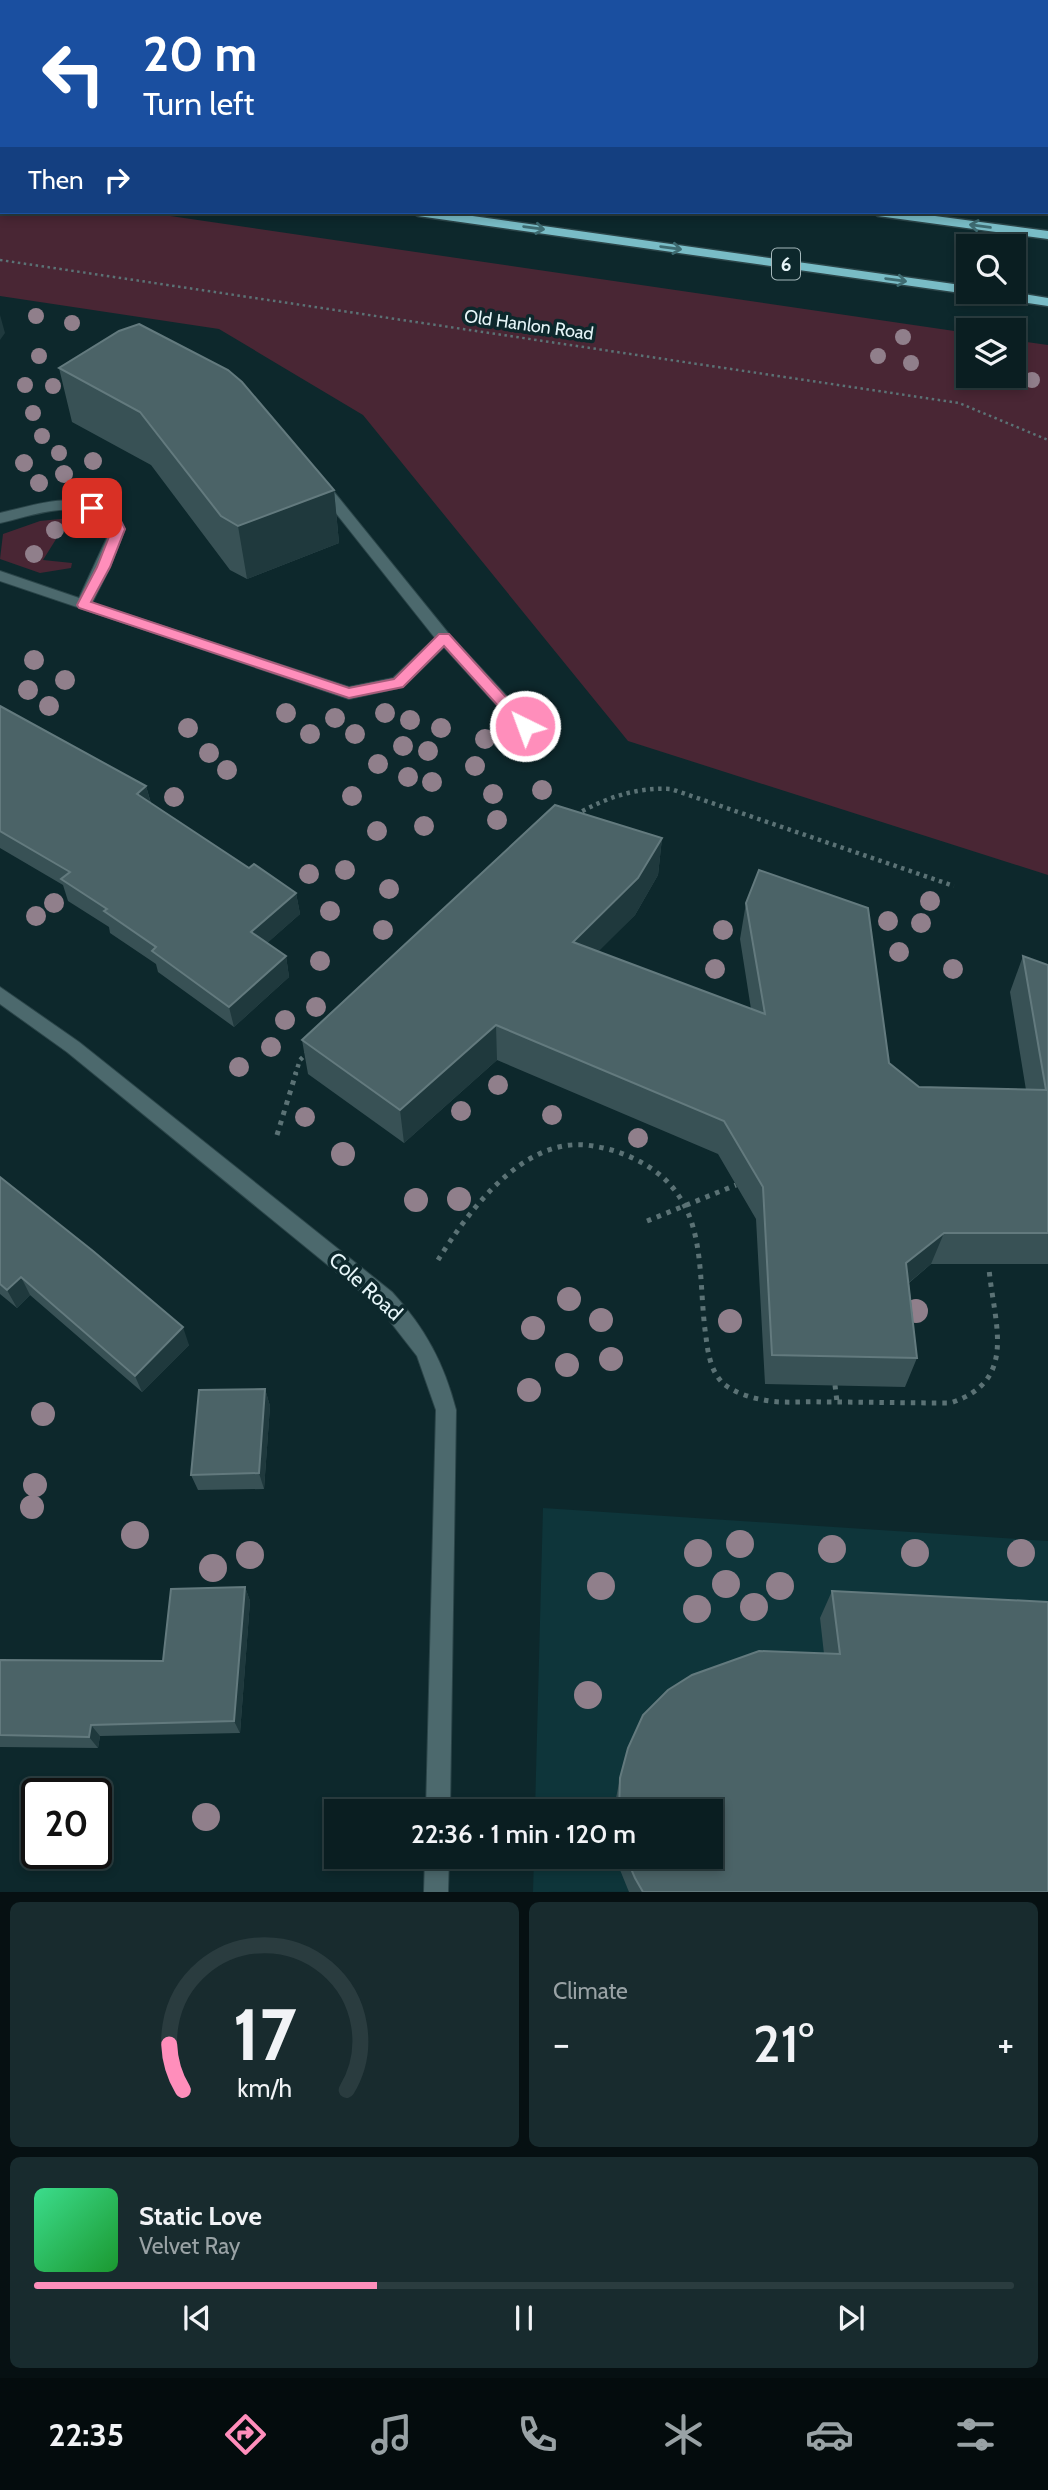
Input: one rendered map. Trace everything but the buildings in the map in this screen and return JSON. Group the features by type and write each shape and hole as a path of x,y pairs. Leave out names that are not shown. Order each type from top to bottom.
{"highway":[{"name":"6","path":"432,214 956,288"},
{"path":"893,214 1048,235"},
{"path":"1026,299 1048,302"}],"street":[{"path":"307,468 444,638 525,726"},
{"path":"0,518 75,504 92,508 114,520 118,529 103,567 83,605"},
{"path":"0,576 349,693 398,683 444,638"},
{"name":"Cole Road","path":"0,994 73,1047 385,1299 408,1323 429,1354 446,1410 438,1799"},
{"path":"436,1892 437,1869"}],"path":[{"name":"Old Hanlon Road","path":"0,260 959,403 1048,440"},
{"path":"569,818 617,794 649,787 671,789 954,886"},
{"path":"277,1135 300,1060 310,1051"},
{"path":"438,1260 459,1224 479,1199 527,1160 552,1149 609,1147 632,1156 662,1177 677,1191 686,1205 693,1226 699,1295 708,1348 716,1374 742,1395 766,1401 950,1404 968,1398 988,1378 998,1361 989,1269"},
{"path":"647,1221 736,1185"},
{"path":"835,1385 837,1402"}],"shaded area":[{"path":"0,214 157,214 956,331 956,388 1026,388 1026,342 1048,345 1048,875 628,741 363,415 219,329 0,296"},
{"path":"70,518 86,525 87,533 63,528 43,560 72,563 71,568 40,573 0,559 3,534 40,521"},
{"path":"543,1508 1048,1541 1048,1891 533,1892 534,1869 723,1869 723,1799 535,1799"}],"route":[{"path":"92,508 114,520 118,529 103,567 83,605 349,693 398,683 444,638 525,726"}]}
